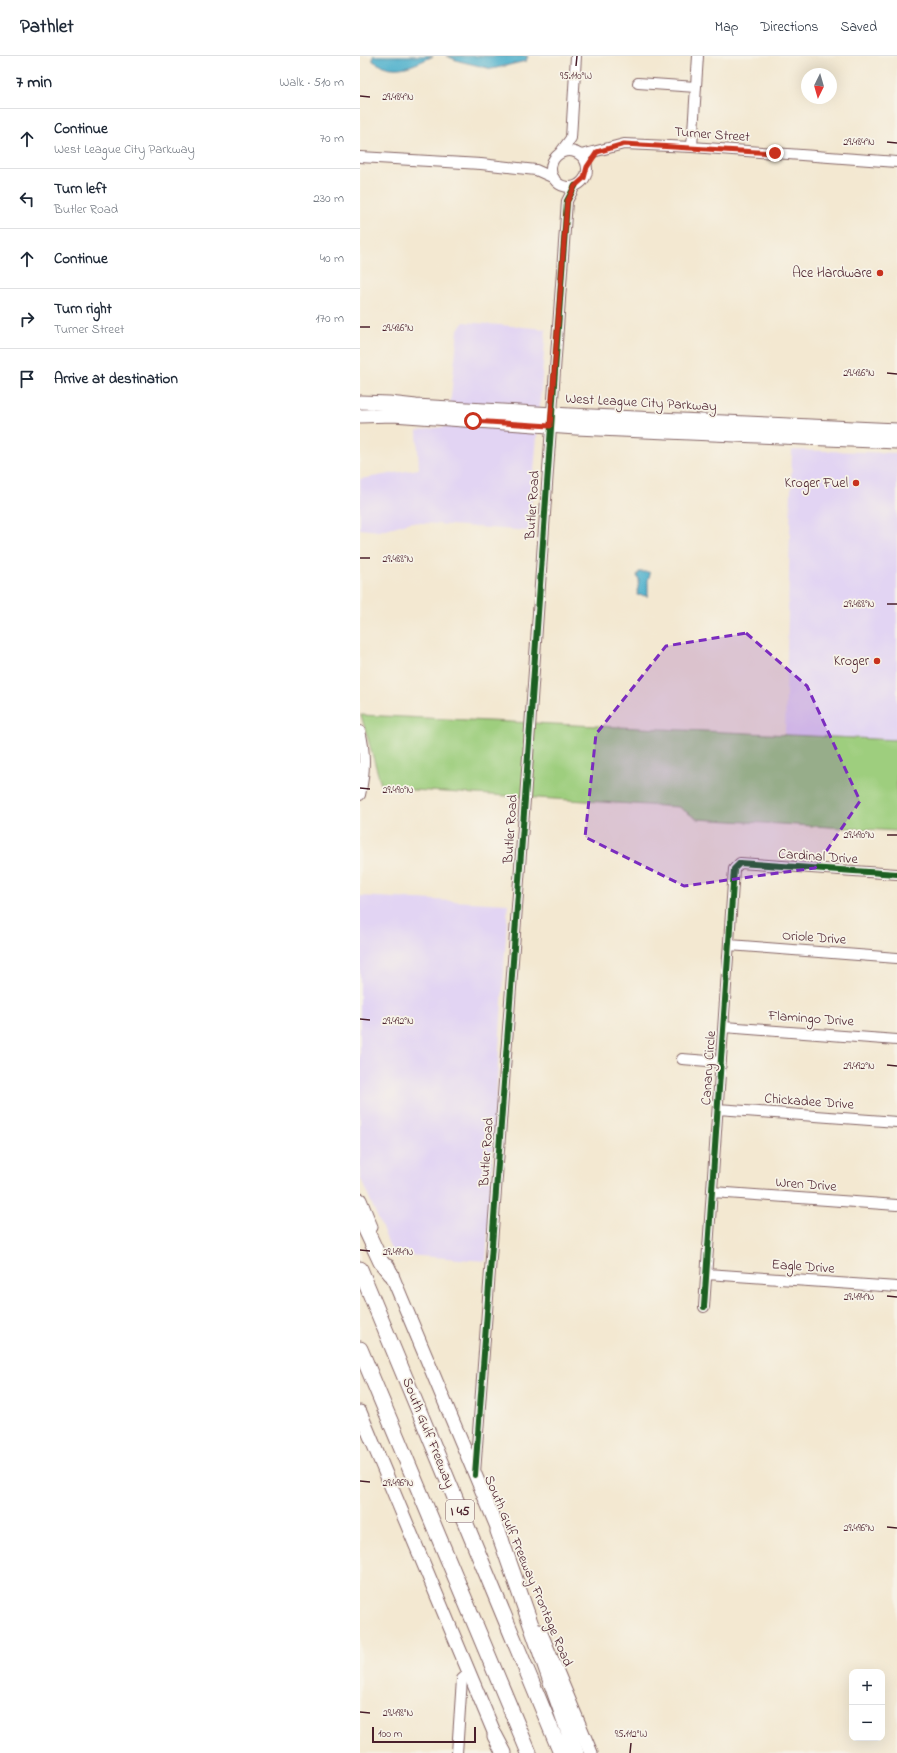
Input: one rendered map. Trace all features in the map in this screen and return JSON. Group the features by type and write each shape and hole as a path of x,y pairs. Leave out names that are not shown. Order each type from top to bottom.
{"highway":[{"path":"360,1217 381,1262 391,1274"},
{"name":"South Gulf Freeway","path":"360,1268 561,1753"},
{"name":"South Gulf Freeway","path":"360,1349 529,1753"},
{"path":"498,1531 576,1753"},
{"path":"495,1736 503,1753"}],"main road":[{"name":"West League City Parkway","path":"360,402 389,403 551,420"},
{"name":"West League City Parkway","path":"360,416 393,415 551,420 693,428 806,432 897,430"},
{"name":"West League City Parkway","path":"806,432 897,442"},
{"name":"South Gulf Freeway Frontage Road","path":"360,1200 591,1753"},
{"path":"360,1412 495,1736"}],"street":[{"path":"536,170 552,162 571,138 576,56"},
{"path":"692,147 698,56"},
{"path":"638,83 696,86"},
{"path":"571,138 580,154 586,161 587,167"},
{"name":"Turner Street","path":"580,154 597,152 624,144 692,147 897,162"},
{"path":"560,153 572,151 580,154"},
{"path":"360,157 481,164 536,170 570,187 575,186 584,178 587,167 597,152"},
{"path":"552,162 551,168 557,181"},
{"name":"Butler Road","path":"557,181 567,202"},
{"name":"Butler Road","path":"475,1475 567,202 575,186"},
{"path":"360,731 364,745 365,762 364,778 360,795"},
{"name":"Cardinal Drive","path":"737,865 740,863 897,874"},
{"name":"Canary Circle","path":"704,1307 734,869 737,865"},
{"name":"Oriole Drive","path":"729,945 897,958"},
{"name":"Flamingo Drive","path":"724,1027 897,1040"},
{"path":"682,1059 721,1062"},
{"name":"Chickadee Drive","path":"718,1109 897,1122"},
{"name":"Wren Drive","path":"713,1192 897,1205"},
{"name":"Eagle Drive","path":"707,1274 897,1287"},
{"path":"457,1753 462,1679 469,1673"}],"highlighted area":[{"path":"746,633 807,686 860,801 815,868 684,886 585,837 596,734 666,646"}],"shaded area":[{"path":"464,322 546,329 529,531 411,522 379,531 360,529 360,479 419,469 417,431 448,426 458,329"},
{"path":"792,450 897,453 897,740 785,735"},
{"path":"360,896 508,904 486,1261 393,1254 360,1176"}],"green space":[{"path":"361,715 897,740 897,831 697,819 679,807 382,788"}],"water":[{"path":"373,56 433,56 411,66 403,68 389,68 373,61"},
{"path":"446,56 528,56 526,61 492,69 459,61"},
{"path":"639,572 649,572 650,574 648,580 648,596 637,595 639,579 637,576"}],"cycle path":[{"path":"475,1475 567,201 575,186"},
{"path":"704,1307 734,869 740,863 897,874"}],"place":[{"name":"Ace Hardware","path":"880,273"},
{"name":"Kroger Fuel","path":"856,483"},
{"name":"Kroger","path":"877,661"}],"route":[{"path":"473,421 550,426 567,202 575,186 584,178 587,173 587,167 597,152 624,144 775,153"}]}
